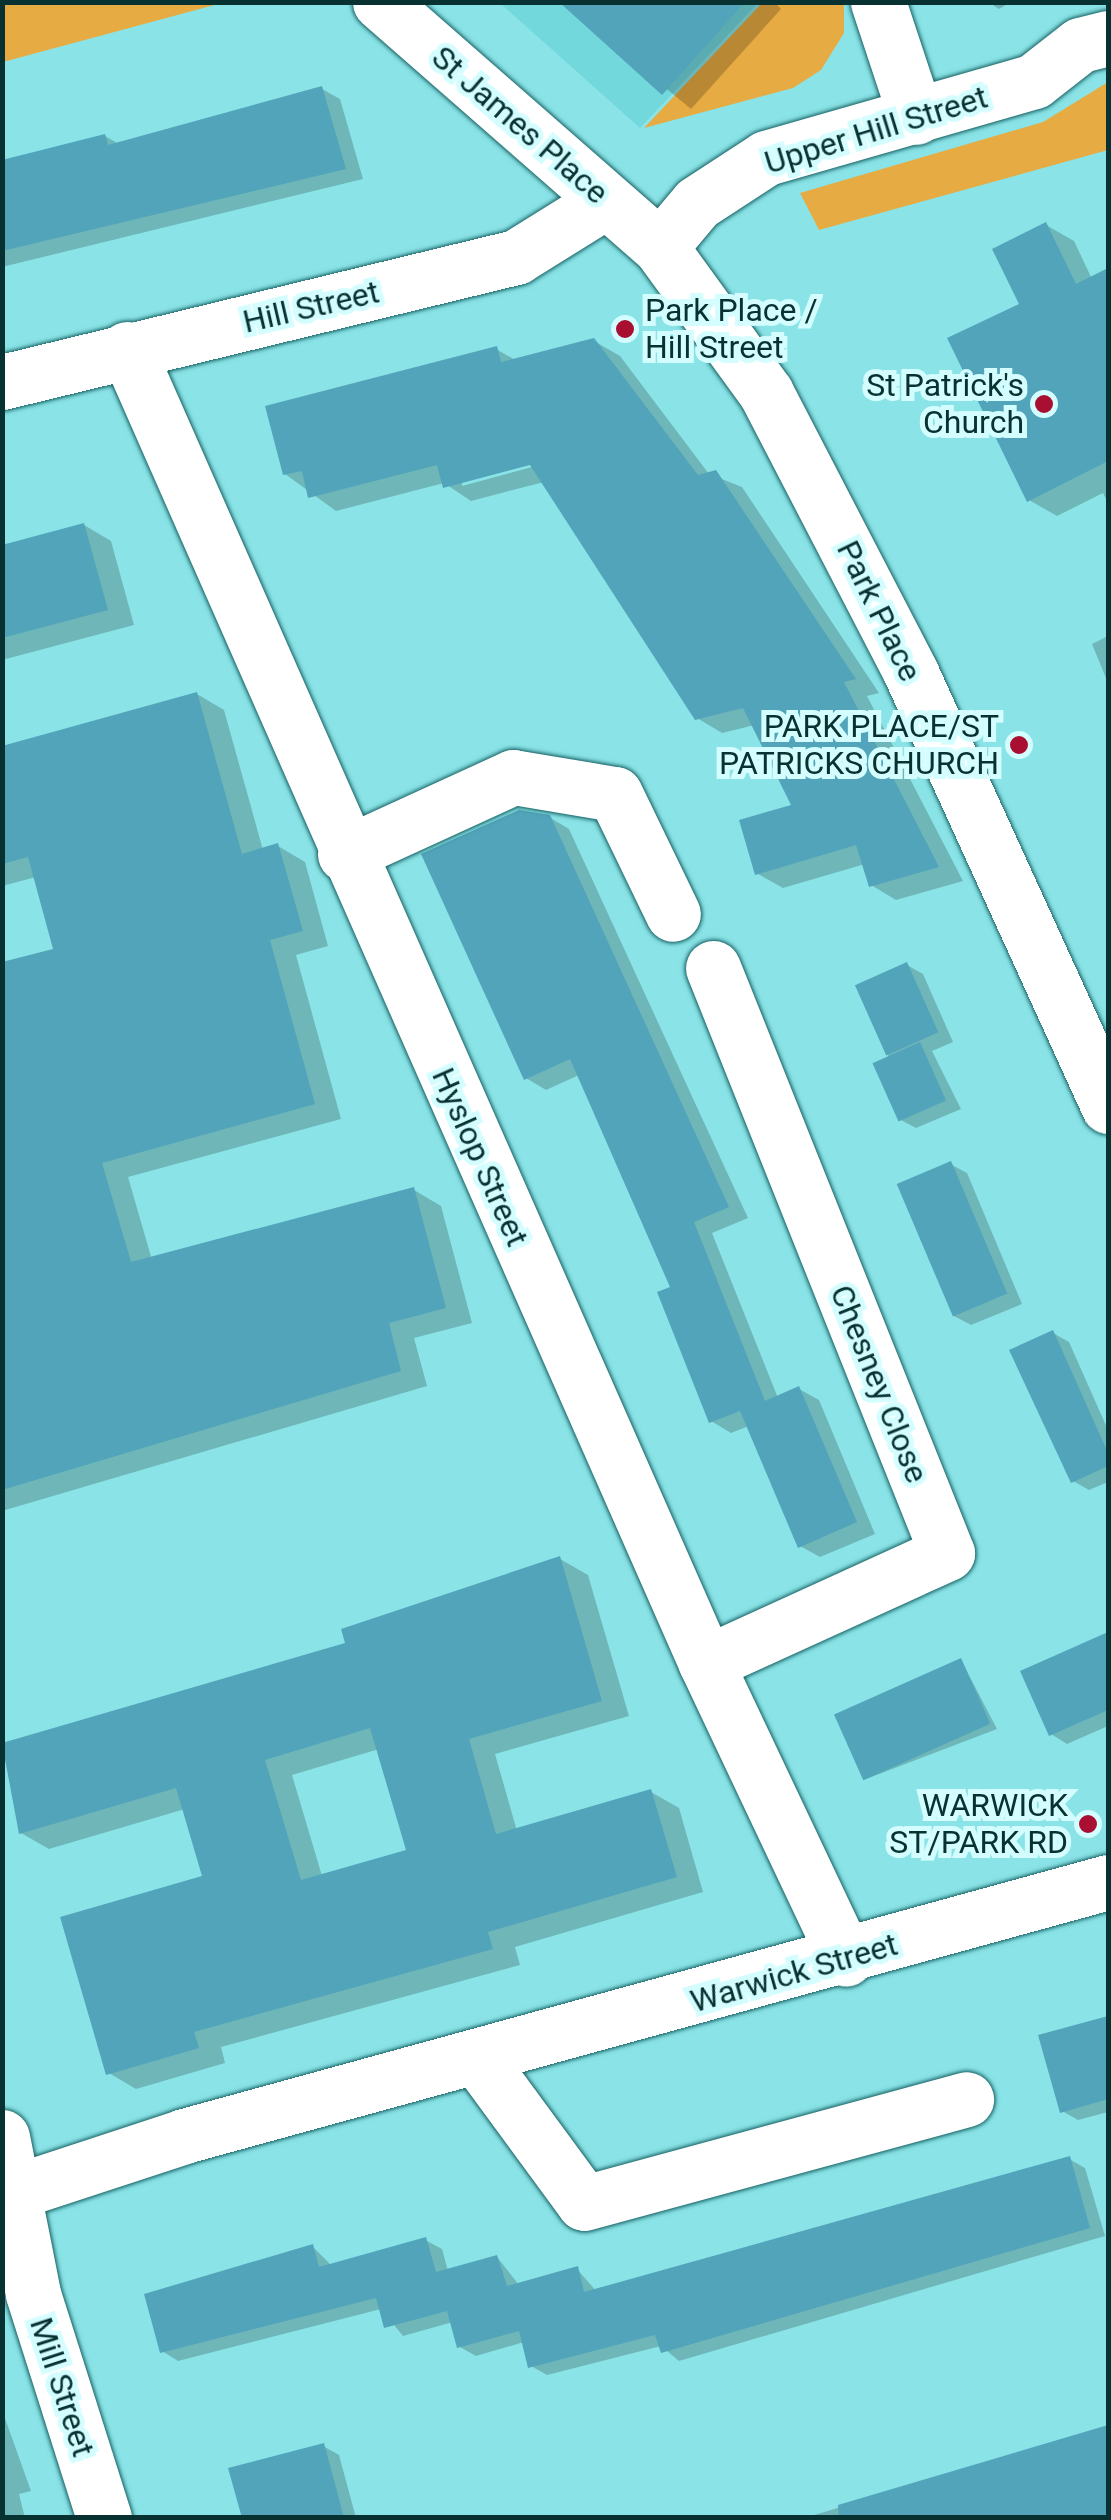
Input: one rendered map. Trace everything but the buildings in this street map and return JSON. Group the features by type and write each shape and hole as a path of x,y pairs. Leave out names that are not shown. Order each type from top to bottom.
{"main road":[{"name":"St James Place","path":"380,2 660,248"},
{"path":"878,2 916,117"},
{"name":"Upper Hill Street","path":"660,248 697,203 766,158 1034,81 1080,45 1108,38"},
{"name":"Hill Street","path":"2,382 516,257 606,201"},
{"name":"Park Place","path":"660,248 766,393 838,526 1108,1106"},
{"name":"Hyslop Street","path":"127,349 346,854 706,1664 846,1959"},
{"path":"346,854 513,777 615,794 674,914"},
{"name":"Chesney Close","path":"706,1664 946,1553 713,968"},
{"name":"Warwick Street","path":"8,2193 184,2136 479,2060 1108,1882"},
{"path":"479,2060 584,2204 966,2099"},
{"name":"Mill Street","path":"2,2137 8,2193 32,2294 104,2518"}],"shaded area":[{"path":"3,2 222,2 222,3 3,62"},
{"path":"763,2 844,3 844,33 821,70 793,88 644,128"},
{"path":"500,3 758,3 640,128"},
{"path":"1108,82 1108,150 819,230 800,193 1043,122"}],"place":[{"name":"Park Place / Hill Street","path":"625,329"},
{"name":"St Patrick's Church","path":"1044,404"},
{"name":"PARK PLACE/ST PATRICKS CHURCH","path":"1019,745"},
{"name":"WARWICK ST/PARK RD","path":"1088,1824"}]}
